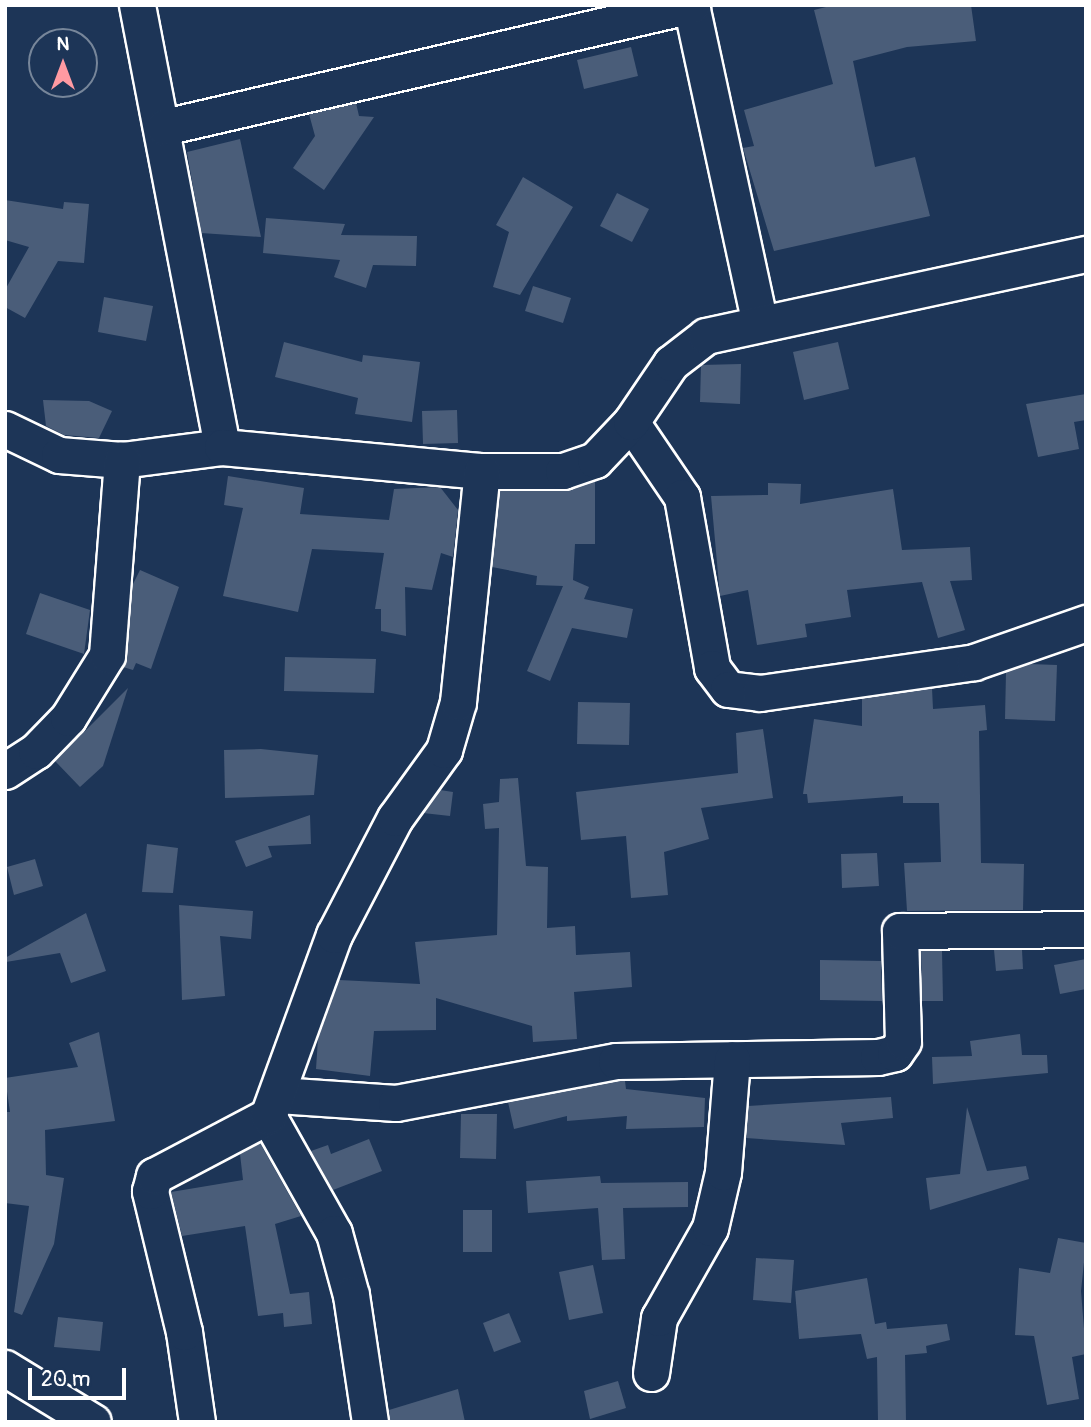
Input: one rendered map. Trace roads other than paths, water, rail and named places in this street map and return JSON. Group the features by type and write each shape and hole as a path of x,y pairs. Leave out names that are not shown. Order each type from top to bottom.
{"street":[{"path":"164,127 691,5 760,323"},
{"path":"131,7 164,127 222,447"},
{"path":"5,429 59,456 122,460 222,447 482,471 563,471 595,460 631,422 671,362 706,336 1086,254"},
{"path":"631,422 682,497 712,668 727,689 760,693 974,662 1086,623"},
{"path":"5,771 36,751 68,718 107,654 122,460"},
{"path":"370,1422 351,1296 334,1233 273,1105 334,935 395,818 444,750 454,726 482,471"},
{"path":"197,1422 184,1332 149,1191 154,1176 171,1164 273,1105 396,1103 616,1061 895,1053 903,1041 900,931 1086,929"},
{"path":"651,1373 659,1318 710,1228 723,1172 732,1059"},
{"path":"5,1368 93,1422"}]}
